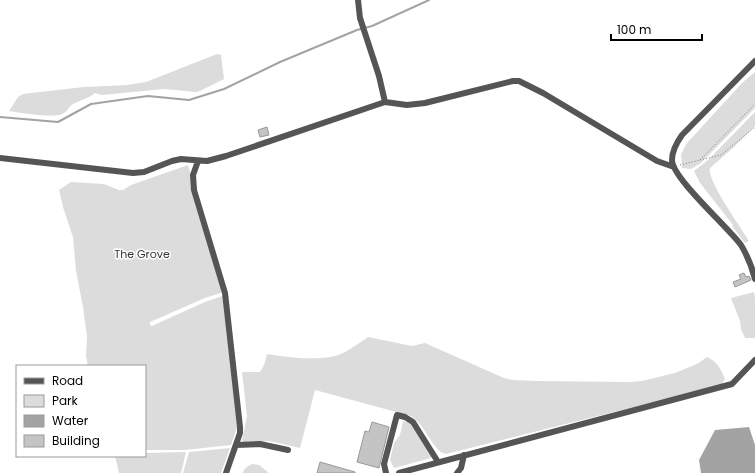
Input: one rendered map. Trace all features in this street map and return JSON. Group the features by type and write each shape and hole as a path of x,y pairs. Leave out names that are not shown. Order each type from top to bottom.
{"lane":[{"path":"358,0 360,18 379,76 385,102"},
{"path":"755,60 682,135 674,149 672,160 674,167 683,182 740,245 752,267 755,279"},
{"path":"0,158 133,173 144,172 172,161 206,161 226,156 385,102 407,105 425,104 507,82 519,81 543,93 658,161 674,167"},
{"path":"198,161 193,175 194,190 225,293 240,427 240,433 226,473"},
{"path":"399,473 732,384 755,360"},
{"path":"386,473 384,464 397,415 405,417 413,422 438,462"},
{"path":"236,445 260,444 288,450"},
{"path":"457,473 461,468 464,455"}],"path":[{"path":"700,160 755,104"},
{"path":"674,167 721,155 755,127"}],"green space":[{"path":"217,54 221,55 224,79 200,91 196,92 164,89 102,95 95,93 90,97 72,105 64,113 53,116 9,111 18,97 23,94 146,82"},
{"path":"755,72 755,108 701,163 691,169 682,168 681,154 687,143 743,82"},
{"path":"755,112 755,126 710,168 710,174 718,193 749,241 745,243 700,183 694,171 708,160"},
{"name":"The Grove","path":"188,165 227,291 205,298 150,322 150,325 152,326 205,302 228,294 241,416 231,445 185,450 146,450 146,365 88,365 86,356 87,337 76,271 73,237 59,190 71,182 104,184 119,190 123,190 131,185"},
{"path":"754,292 755,338 745,338 731,298"},
{"path":"368,337 412,346 425,343 504,378 513,380 642,381 675,373 697,364 707,357 714,361 725,379 721,385 446,454 437,448 421,425 411,416 315,390 300,448 269,441 244,443 242,440 247,416 242,372 260,372 267,354 304,358 325,358 341,354"},
{"path":"403,421 411,423 433,457 394,468 390,460 394,443 400,435"},
{"path":"230,448 221,473 183,473 189,452"},
{"path":"186,452 181,473 119,473 115,457 146,457 146,453"},
{"path":"252,464 259,465 269,473 243,473 245,468"}],"water":[{"path":"749,427 755,445 755,473 701,473 699,460 715,430"}],"building":[{"path":"267,127 269,135 260,137 258,130"},
{"path":"744,273 746,277 749,276 751,280 735,287 733,282 741,279 739,275"},
{"path":"372,422 389,427 379,468 357,462 365,431 369,432"},
{"path":"320,462 355,472 355,473 317,473"}],"waterway":[{"path":"0,117 58,122 91,104 148,96 189,100 224,89 280,62 357,30 372,26 429,0"}]}
